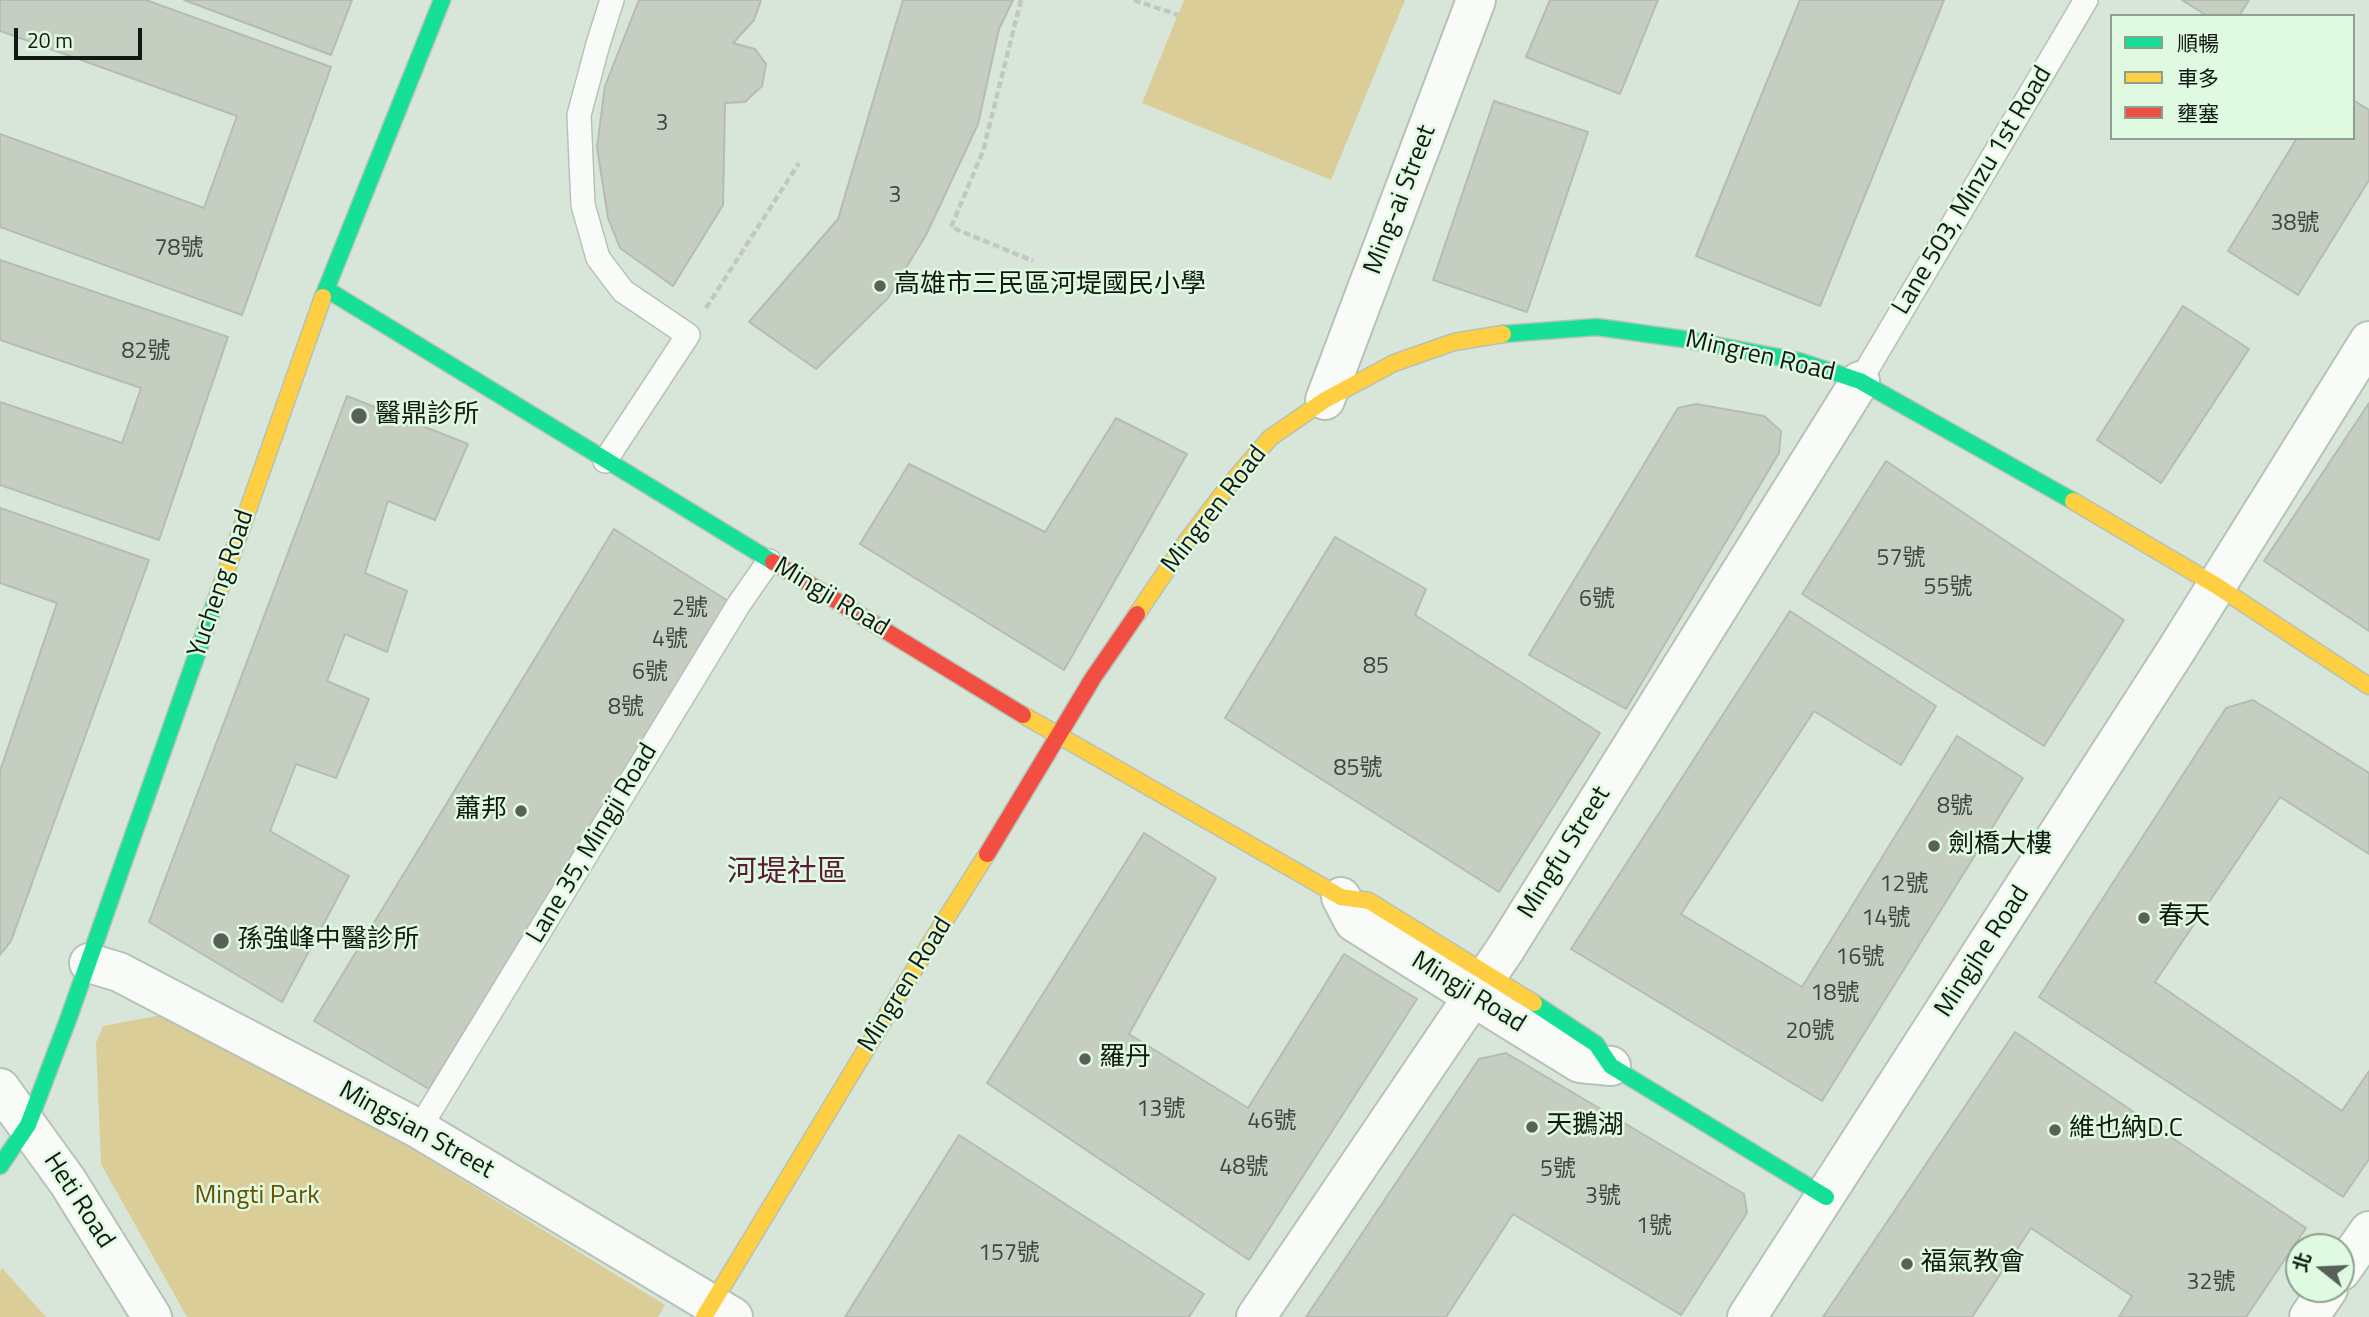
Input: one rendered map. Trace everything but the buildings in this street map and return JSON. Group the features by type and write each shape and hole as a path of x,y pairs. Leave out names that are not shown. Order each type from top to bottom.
{"street":[{"name":"Yucheng Road","path":"0,1166 28,1125 89,962 326,289 442,0"},
{"name":"Ming-ai Street","path":"1325,400 1476,0"},
{"name":"Mingji Road","path":"326,289 1058,736 1341,897 1354,922 1480,986 1580,1063 1611,1066 1826,1197"},
{"name":"Mingren Road","path":"716,1313 1093,678 1178,552 1270,438 1325,400 1394,363 1454,342 1518,331 1597,327 1683,339 1800,361 1860,381 2063,495 2217,586 2369,686"},
{"path":"2217,586 2369,341"},
{"name":"Mingfu Street","path":"1256,1317 1480,986 1860,381"},
{"name":"Mingjhe Road","path":"1747,1317 2217,586"},
{"name":"Mingsian Street","path":"89,962 119,972 419,1129 716,1313"},
{"name":"Heti Road","path":"0,1088 68,1182 152,1317"},
{"path":"2355,1251 2369,1231"}],"lane":[{"path":"606,461 688,335 624,291 598,258 583,205 579,115 597,44 612,0"},
{"name":"Lane 503, Minzu 1st Road","path":"1860,381 2086,0"},
{"name":"Lane 35, Mingji Road","path":"419,1129 732,616 769,561"}],"path":[{"path":"1021,0 1010,53 983,151 951,227 1033,261"},
{"path":"1134,0 1178,15"},
{"path":"688,335 799,163"}],"green space":[{"path":"1184,0 1405,0 1331,180 1142,103"},
{"name":"Mingti Park","path":"178,1012 412,1149 665,1305 658,1317 187,1317 101,1164 96,1043 103,1026"},
{"path":"2,1268 46,1317 0,1317"}],"traffic: fast":[{"path":"323,297 442,0"},
{"path":"326,289 773,562"},
{"path":"1503,334 1597,327 1683,339 1799,361 1860,381 2073,501"},
{"path":"0,1166 28,1125 69,1017 215,603"},
{"path":"1534,1003 1596,1044 1611,1066 1826,1197"}],"traffic: slow":[{"path":"215,603 323,297"},
{"path":"1137,614 1183,546 1227,488 1270,438 1325,400 1394,363 1454,342 1503,334"},
{"path":"2073,501 2217,586 2369,686"},
{"path":"1023,715 1341,897 1369,901 1534,1003"},
{"path":"704,1317 987,854"}],"traffic: jam":[{"path":"773,562 1023,715"},
{"path":"987,854 1093,678 1137,614"}],"place":[{"name":"高雄市三民區河堤國民小學","path":"880,286"},
{"name":"醫鼎診所","path":"359,416"},
{"name":"蕭邦","path":"521,811"},
{"name":"劍橋大樓","path":"1934,846"},
{"name":"春天","path":"2144,918"},
{"name":"孫強峰中醫診所","path":"221,941"},
{"name":"羅丹","path":"1085,1059"},
{"name":"天鵝湖","path":"1532,1127"},
{"name":"維也納D.C","path":"2055,1130"},
{"name":"福氣教會","path":"1907,1264"}],"district":[{"name":"河堤社區","path":"787,874"}]}
